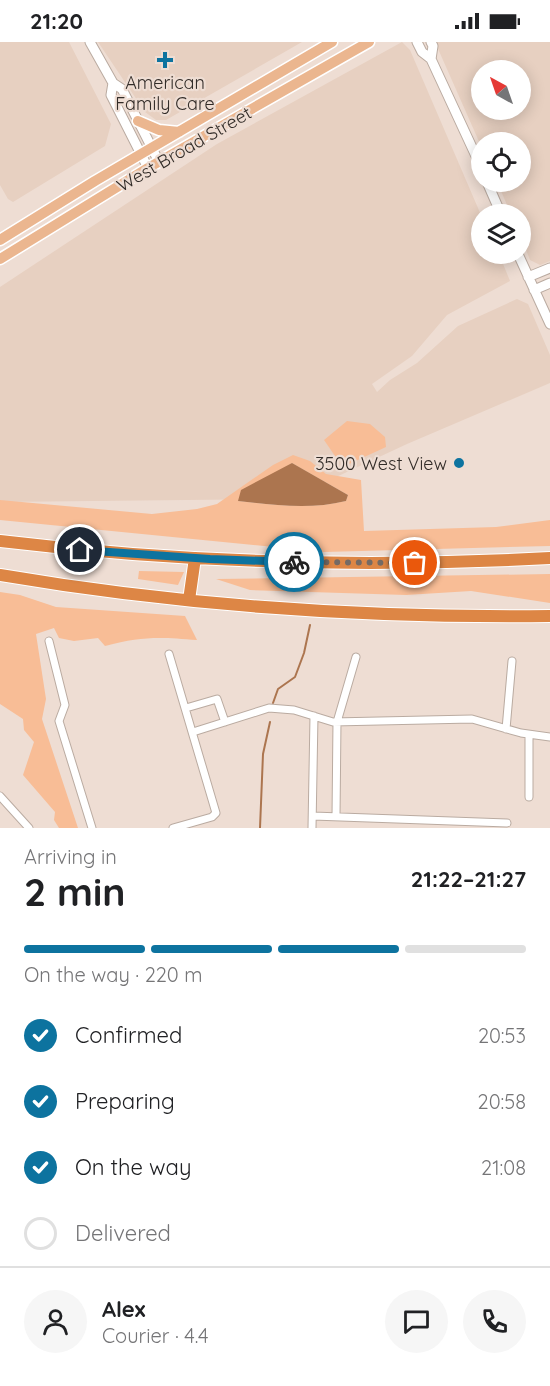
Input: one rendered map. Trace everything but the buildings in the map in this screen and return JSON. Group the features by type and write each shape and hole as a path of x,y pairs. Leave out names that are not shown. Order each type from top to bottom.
{"highway":[{"path":"0,539 36,546 195,558 358,563 550,558"},
{"path":"189,600 195,558"},
{"path":"0,575 92,589 189,600 361,613 550,616"}],"main road":[{"name":"West Broad Street","path":"0,259 148,168 369,42"},
{"name":"West Broad Street","path":"0,240 327,44"},
{"path":"138,121 159,130 180,132"}],"street":[{"path":"90,42 113,83 122,89 159,162"},
{"path":"417,42 422,52 431,59 471,146"},
{"path":"431,42 433,46 431,59"},
{"path":"113,83 111,95 148,168"},
{"path":"522,264 550,324"},
{"path":"528,277 550,268"},
{"path":"534,290 550,283"},
{"path":"49,641 65,705 59,722 92,828"},
{"path":"169,654 214,803 215,815 173,828"},
{"path":"336,817 337,722 356,657"},
{"path":"506,729 512,661"},
{"path":"186,708 217,699 225,722"},
{"path":"193,732 269,708 294,710 337,722 472,719 529,735 550,736"},
{"path":"312,828 314,716"},
{"path":"529,735 530,797"},
{"path":"0,796 29,828"},
{"path":"313,816 507,823"}],"shaded area":[{"path":"0,42 69,42 111,124 105,146 13,202 8,199 0,185"},
{"path":"98,42 302,42 166,120 156,120 145,112"},
{"path":"402,42 410,50 476,204 471,204 471,264 503,264 510,281 447,315 412,356 372,384 377,392 390,380 417,363 458,326 517,299 528,304 550,355 550,383 407,444 289,499 0,502 0,287 217,144"},
{"path":"435,42 550,42 550,261 540,265 531,260 531,204 507,204 501,192 531,192 531,132 475,132"},
{"path":"347,421 370,424 385,437 386,447 347,465 335,456 324,440"},
{"path":"293,455 310,461 326,474 361,480 364,531 496,527 550,520 550,546 324,552 0,520 0,500 152,514 197,509 217,504 273,465","holes":["292,463 348,495 346,501 319,505 292,506 238,501"]},
{"path":"292,463 348,495 346,501 306,506 238,501 241,490"},
{"path":"139,571 184,572 178,585 138,579"},
{"path":"550,574 550,603 471,591 406,595 250,590 216,579"},
{"path":"0,592 20,595 56,607 185,616 197,640 151,638 105,646 98,638 74,641 59,638 54,628 36,634 46,699 42,719 78,828 59,828 54,820 55,812 23,775 34,742 24,730 23,719 0,704"}],"waterway":[{"path":"273,703 278,689 295,677 304,653 310,625"},
{"path":"260,828 263,754 270,722"}],"way so far":[{"path":"294,562 415,563"}],"place":[{"name":"American Family Care","path":"165,60"},
{"name":"3500 West View","path":"459,463"}],"route":[{"path":"80,550 294,562"}]}
